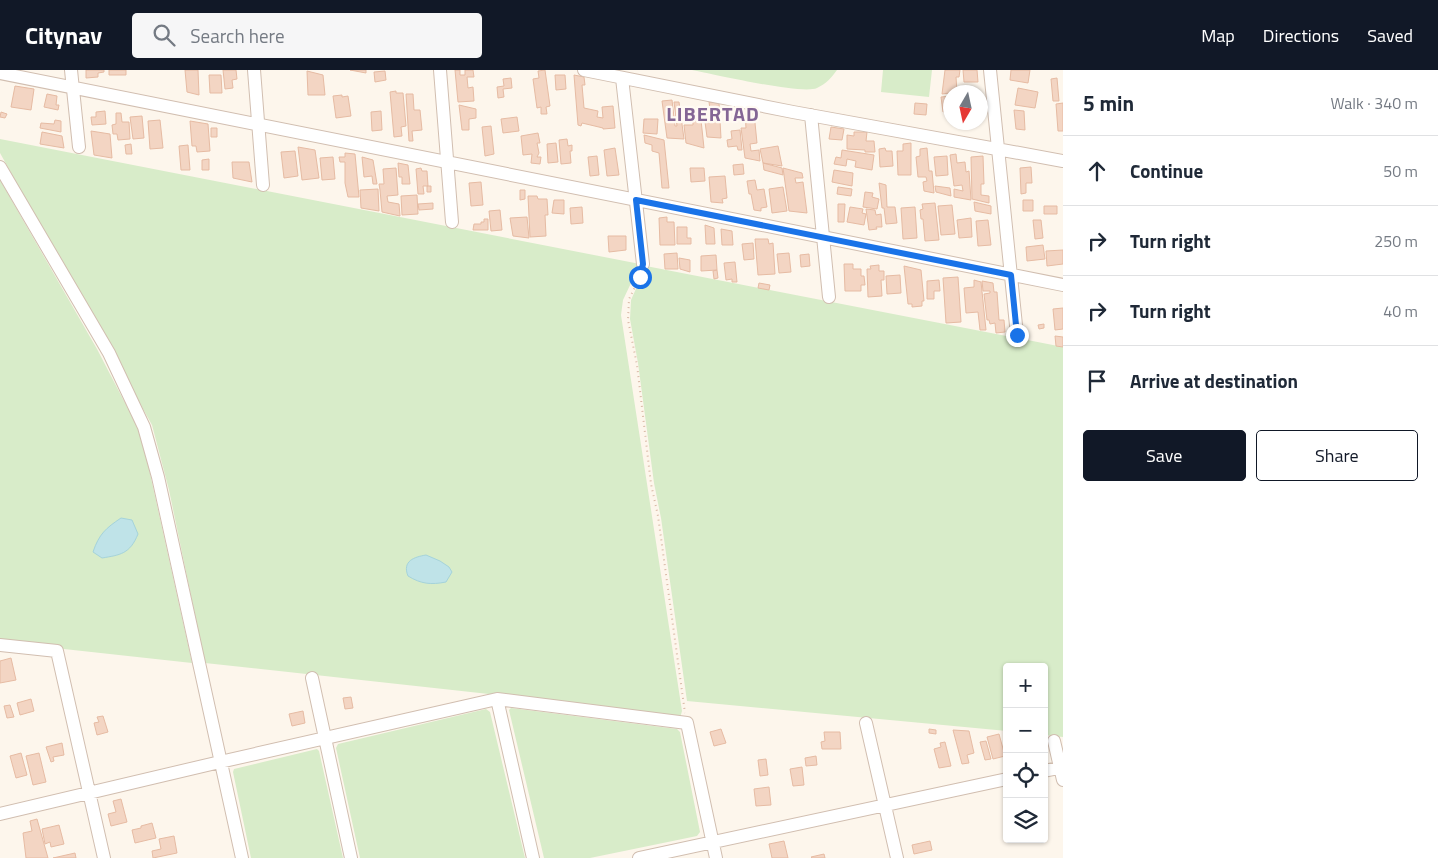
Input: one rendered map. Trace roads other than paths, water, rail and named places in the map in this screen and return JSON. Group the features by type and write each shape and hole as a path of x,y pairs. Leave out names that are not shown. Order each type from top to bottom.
{"street":[{"path":"71,70 79,147"},
{"path":"254,70 263,186"},
{"path":"440,70 452,222"},
{"path":"990,70 1017,335"},
{"path":"592,71 811,115 1063,161"},
{"path":"0,73 1063,285"},
{"path":"622,78 643,264"},
{"path":"811,115 829,297"},
{"path":"0,166 109,353 144,427 158,477 242,858"},
{"path":"0,645 57,651 104,858"},
{"path":"312,678 351,858"},
{"path":"0,814 497,699 687,722 716,858"},
{"path":"497,699 533,858"},
{"path":"866,723 897,858"},
{"path":"1048,771 1062,771 1054,741"},
{"path":"639,858 1003,780"}],"water":[{"path":"121,518 132,520 138,534 135,541 128,550 114,556 102,558 93,552 98,540 107,528"},
{"path":"426,555 449,567 452,572 446,582 426,583 408,576 408,563 417,557"}],"district":[{"name":"LIBERTAD","path":"713,113"}]}
